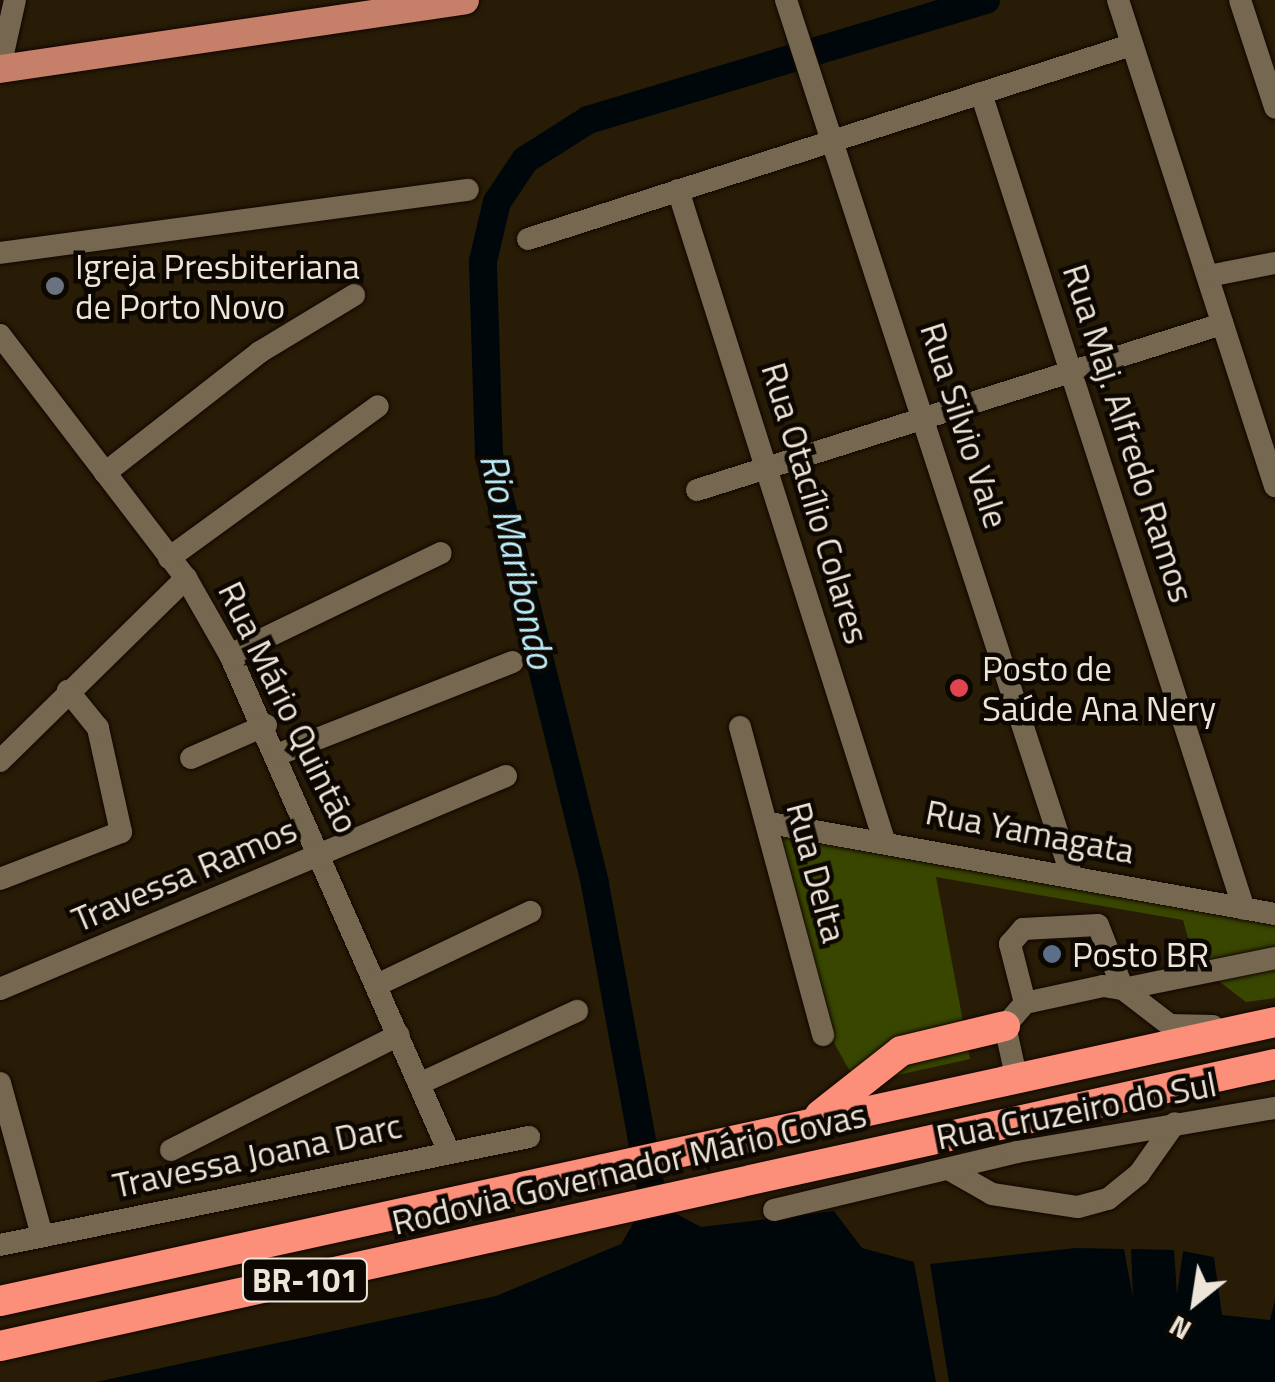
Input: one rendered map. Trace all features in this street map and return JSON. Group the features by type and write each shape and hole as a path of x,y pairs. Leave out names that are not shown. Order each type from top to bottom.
{"highway":[{"path":"818,1117 901,1052 1015,1014"},
{"name":"Rodovia Governador Mário Covas","path":"0,1301 602,1170 818,1117 1266,1024"},
{"name":"Rodovia Governador Mário Covas","path":"0,1346 1275,1064"}],"main road":[{"path":"0,68 465,0"}],"street":[{"path":"0,68 15,0"},
{"name":"Rua Silvio Vale","path":"786,0 834,134 1071,874"},
{"path":"1118,0 1275,486"},
{"path":"1240,0 1275,107"},
{"path":"528,240 646,208 678,190 834,134 1132,45"},
{"name":"Rua Maj. Alfredo Ramos","path":"980,93 1074,371 1244,909"},
{"path":"0,253 468,190"},
{"name":"Rua Otacílio Colares","path":"678,190 770,468 884,840"},
{"path":"1208,276 1275,263"},
{"path":"105,473 260,352 354,296"},
{"path":"697,490 1222,324"},
{"name":"Rua Mário Quintão","path":"0,335 186,578 230,655 266,724 323,853 448,1150"},
{"path":"169,558 378,406"},
{"path":"230,655 441,553"},
{"path":"0,761 186,578"},
{"path":"279,754 513,662"},
{"path":"0,878 121,832 98,728 68,691"},
{"path":"191,758 266,724"},
{"name":"Rua Delta","path":"740,728 770,823 823,1035"},
{"name":"Travessa Ramos","path":"0,989 506,776"},
{"name":"Rua Yamagata","path":"770,823 884,840 1275,914"},
{"path":"377,985 530,912"},
{"path":"1016,1076 1011,939 1084,918 1108,934 1123,989 1170,1026 1266,1024"},
{"path":"1015,1014 1275,958"},
{"path":"421,1084 577,1011"},
{"path":"170,1150 399,1035"},
{"path":"0,1084 42,1236"},
{"name":"Rua Cruzeiro do Sul","path":"774,1210 1175,1123 1275,1108"},
{"path":"950,1170 992,1194 1078,1207 1108,1199 1139,1174 1175,1123"},
{"name":"Travessa Joana Darc","path":"0,1245 448,1150 529,1137"}],"green space":[{"path":"781,836 1275,921 1275,998 1246,1002 1195,963 1183,920 936,877 970,1059 857,1084 823,1023"}],"shaded area":[{"path":"834,1211 862,1248 914,1262 936,1382 96,1382 496,1296 621,1244 637,1217 673,1212 701,1227"},
{"path":"1076,1248 1124,1249 1133,1298 1131,1249 1174,1250 1177,1295 1183,1251 1214,1257 1222,1315 1270,1320 1275,1300 1275,1382 949,1382 930,1264"}],"waterway":[{"name":"Rio Maribondo","path":"655,1211 595,883 489,456 483,261 497,202 525,160 588,120 986,0"}],"place":[{"name":"Igreja Presbiteriana de Porto Novo","path":"55,286"},
{"name":"Posto de Saúde Ana Nery","path":"959,688"},
{"name":"Posto BR","path":"1052,954"}]}
